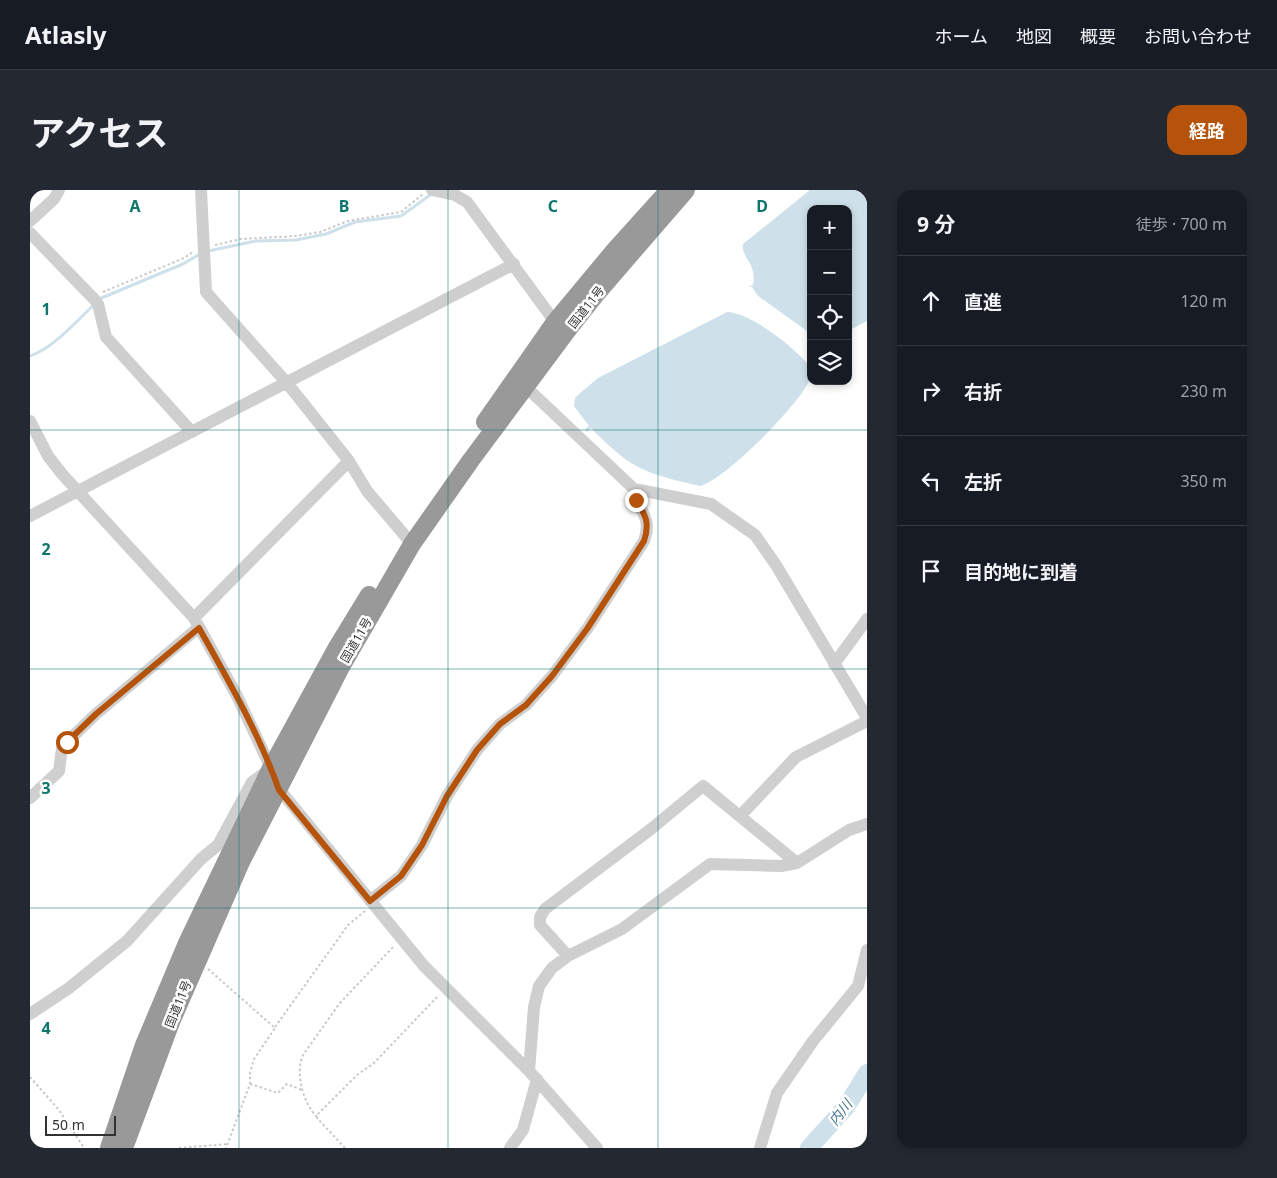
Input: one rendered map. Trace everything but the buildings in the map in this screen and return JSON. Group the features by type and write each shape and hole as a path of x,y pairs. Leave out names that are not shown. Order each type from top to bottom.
{"highway":[{"name":"国道11号","path":"109,1148 144,1045 187,943 271,768 336,649 409,540 614,250 669,190"},
{"name":"国道11号","path":"124,1148 170,1022 241,862 341,667 409,540 526,387 561,327 597,293 686,190"}],"street":[{"path":"30,220 54,199 59,190"},
{"path":"201,190 206,292 211,300 287,382 349,461 366,491 409,540"},
{"path":"433,191 455,195 467,202 561,327"},
{"path":"30,233 95,301 106,337 192,432"},
{"path":"30,516 514,264"},
{"path":"526,387 634,489 711,504 755,535 776,566 867,719 796,757 740,816"},
{"path":"30,421 48,456 196,623 237,696 271,768 279,790 401,939 446,988 533,1075 597,1148"},
{"path":"30,798 59,771 62,748 67,742 196,623 349,461"},
{"path":"372,903 401,876 422,845 447,796 477,750 500,724 526,705 552,676 587,629 644,541 648,529 645,514 636,500 634,489"},
{"path":"834,664 867,619"},
{"path":"30,1014 69,988 127,941 201,859 218,845 252,782 271,768"},
{"path":"568,956 540,925 540,917 545,909 651,829 703,786 796,863"},
{"path":"510,1148 523,1130 533,1075 534,1007 539,986 552,968 568,956 622,929 710,864 782,866 796,863 849,830 867,824"},
{"path":"760,1148 777,1093 813,1040 858,986 867,950"}],"path":[{"path":"95,301 101,293 203,251 241,240 296,236 320,232 348,221 400,212 433,191"},
{"path":"226,1148 250,1084 250,1073 254,1059 348,925 372,903"},
{"path":"345,1148 317,1118 302,1090 300,1062 306,1047 339,1004 401,939"},
{"path":"197,960 275,1028"},
{"path":"317,1118 357,1075 374,1063 446,988"},
{"path":"30,1077 59,1110 84,1148"},
{"path":"250,1084 278,1093 287,1084 302,1090"},
{"path":"179,1148 228,1144"}],"shaded area":[{"path":"810,190 867,190 867,321 852,329 852,205 807,205 807,331 758,296 752,287 748,287 753,285 754,277 751,266 744,254 743,244"},
{"path":"727,312 748,318 760,325 784,342 807,363 807,384 792,405 761,440 743,456 711,481 700,486 640,468 618,453 591,428 587,432 585,429 589,426 574,406 575,398 598,378"}],"waterway":[{"path":"208,251 256,241 296,240 326,234 355,222 401,216 433,193"},
{"path":"99,299 183,264 200,254"},
{"path":"30,356 48,347 95,304"},
{"name":"内川","path":"809,1148 846,1107 867,1073"}],"route":[{"path":"67,742 96,714 199,628 237,696 271,768 279,790 370,901 401,876 422,845 447,796 477,750 500,724 526,705 552,676 587,629 644,541 648,529 645,514 636,500"}]}
